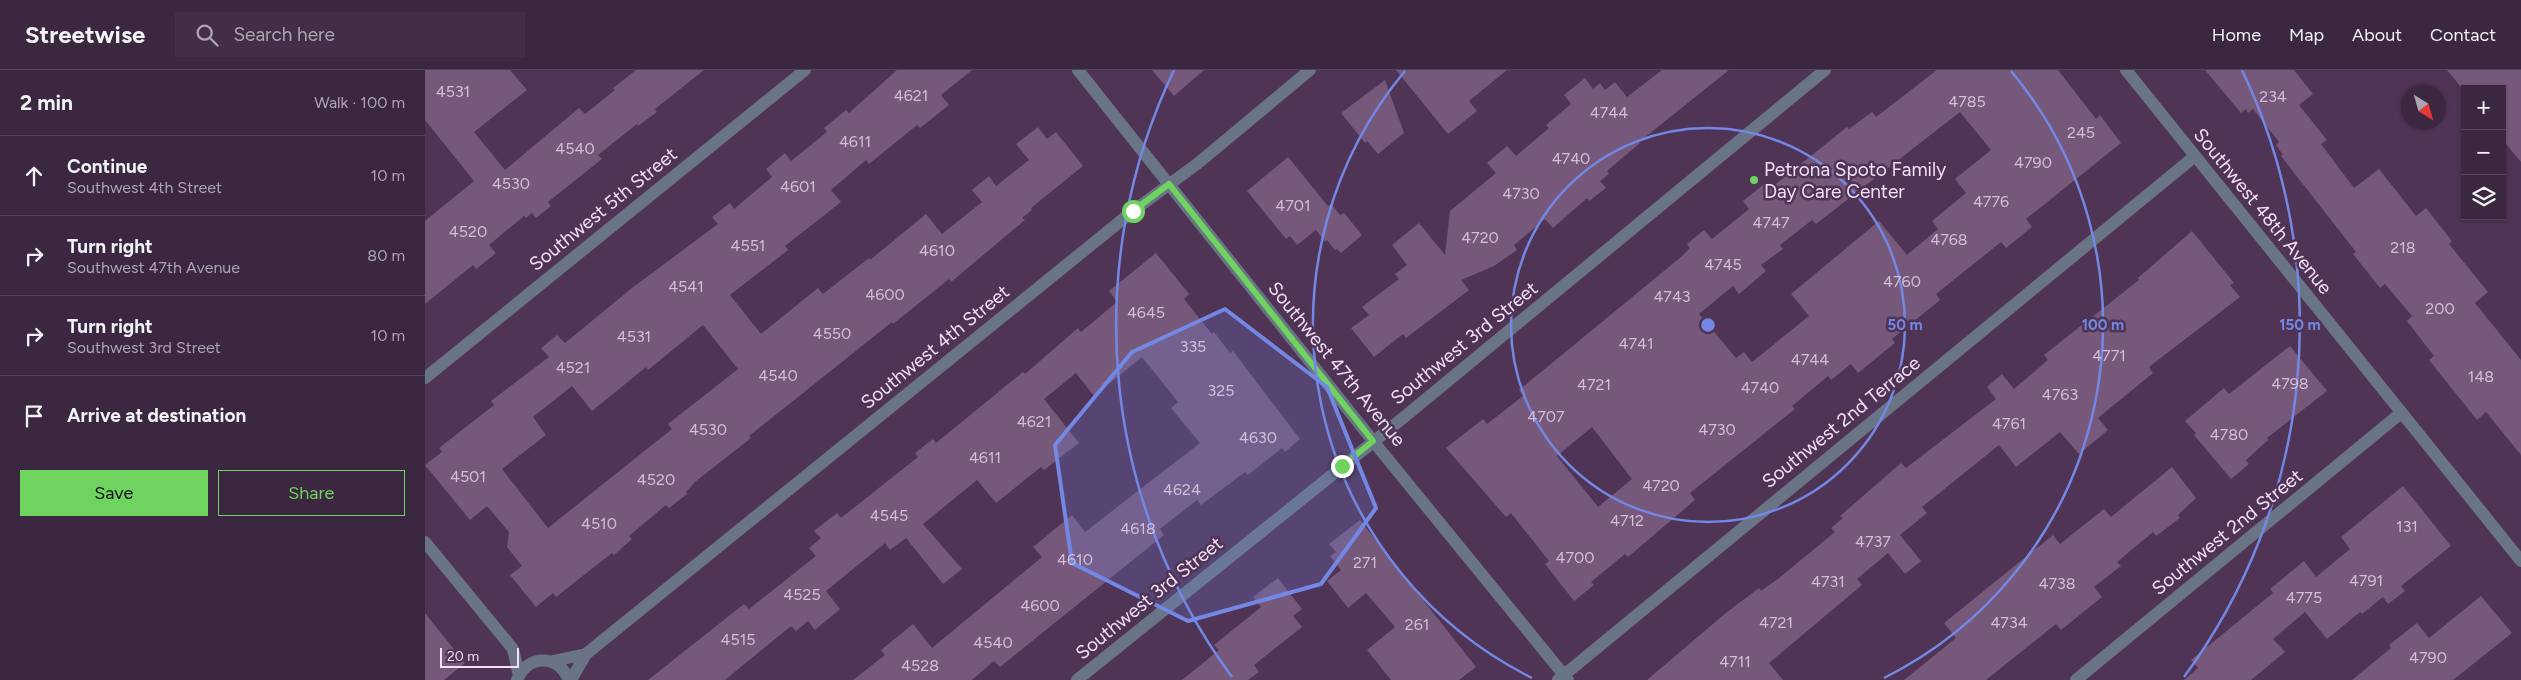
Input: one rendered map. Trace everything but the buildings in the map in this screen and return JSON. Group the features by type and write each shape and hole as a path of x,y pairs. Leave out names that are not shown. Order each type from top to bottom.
{"street":[{"name":"Southwest 5th Street","path":"425,378 805,70"},
{"name":"Southwest 47th Avenue","path":"1078,70 1564,678"},
{"name":"Southwest 4th Street","path":"570,680 586,654 1169,184 1197,164 1310,70"},
{"name":"Southwest 3rd Street","path":"1077,680 1373,441 1825,70"},
{"name":"Southwest 48th Avenue","path":"2126,70 2521,562"},
{"name":"Southwest 2nd Terrace","path":"1564,678 2195,156"},
{"name":"Southwest 2nd Street","path":"2076,680 2401,413"},
{"path":"425,542 513,649 539,661"},
{"path":"513,649 518,678"},
{"name":"Southwest 4th Street","path":"539,661 553,661 586,654"},
{"path":"518,678 527,666 539,661"},
{"path":"553,661 561,666 570,680"}],"highlighted area":[{"path":"1225,309 1327,387 1376,508 1321,584 1188,621 1072,563 1055,445 1132,352"}],"place":[{"name":"Petrona Spoto Family Day Care Center","path":"1754,180"}],"route":[{"path":"1133,211 1169,184 1373,441 1342,466"}]}
